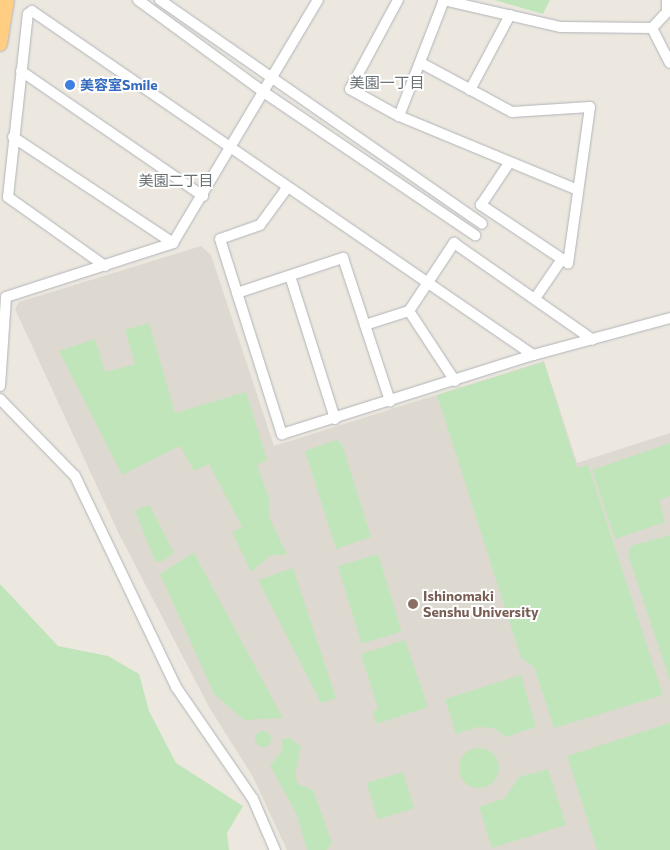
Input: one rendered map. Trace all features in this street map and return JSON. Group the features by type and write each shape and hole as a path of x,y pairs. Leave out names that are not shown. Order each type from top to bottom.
{"highway":[{"path":"0,44 7,0"}],"street":[{"path":"138,0 265,93 475,235"},
{"path":"160,0 482,224"},
{"path":"0,386 6,297 173,243 265,93 318,0"},
{"path":"398,0 350,89 400,116 509,163 578,190"},
{"path":"400,116 444,0 561,27 652,28 667,12 667,0"},
{"path":"106,266 8,197 13,137 28,14 32,11 232,147 287,188 428,280 533,355"},
{"path":"470,90 510,15"},
{"path":"652,28 670,63"},
{"path":"421,63 512,112 590,107 568,263 481,205 509,163"},
{"path":"21,71 203,196"},
{"path":"13,137 173,243"},
{"path":"287,188 260,225 220,239 282,434 335,419 533,355 670,318"},
{"path":"466,249 491,211"},
{"path":"365,325 409,311 454,243 466,249 536,297 593,340"},
{"path":"237,293 344,258 390,401"},
{"path":"536,297 562,259"},
{"path":"290,276 335,419"},
{"path":"409,311 455,381"},
{"path":"0,399 74,476 176,687 253,799 275,850"}],"shaded area":[{"name":"Ishinomaki Senshu University","path":"201,246 211,255 274,446 544,361 577,463 670,433 670,850 287,850 253,777 209,707 119,534 15,309 19,302"}],"green space":[{"path":"494,0 550,0 543,14"},
{"path":"149,323 175,413 246,392 267,460 257,465 269,498 269,517 287,555 271,555 251,572 232,532 242,527 209,464 194,471 180,446 122,475 59,351 95,339 105,372 135,364 125,330"},
{"path":"544,362 577,468 588,465 663,695 554,728 534,667 521,658 437,395"},
{"path":"336,440 342,444 371,537 336,549 305,451"},
{"path":"670,443 670,496 659,500 665,522 615,539 592,470"},
{"path":"145,506 150,506 174,553 161,562 155,561 135,511"},
{"path":"670,535 670,681 628,555 631,546"},
{"path":"193,553 283,718 244,720 214,694 160,574"},
{"path":"378,554 402,631 362,644 338,566"},
{"path":"293,568 336,698 321,703 258,580"},
{"path":"0,584 58,646 108,656 139,674 149,711 176,763 243,806 227,833 229,850 0,850"},
{"path":"405,640 428,707 376,724 373,711 378,709 361,654"},
{"path":"521,675 536,727 506,737 493,728 478,727 456,734 445,699"},
{"path":"670,723 670,850 597,850 567,756"},
{"path":"263,731 269,733 271,739 269,745 263,747 257,745 255,739 257,733"},
{"path":"289,737 301,747 295,775 298,784 313,790 332,843 327,850 307,850 296,813 270,766 282,750 282,740"},
{"path":"483,748 490,751 496,757 499,768 498,776 490,785 483,788 475,788 468,785 460,776 459,764 462,757 471,749"},
{"path":"548,769 566,825 492,848 479,807 505,798 519,777"},
{"path":"403,772 414,808 378,819 367,783"}],"place":[{"name":"美容室Smile","path":"70,85"},
{"name":"Ishinomaki Senshu University","path":"413,604"}],"district":[{"name":"美園一丁目","path":"387,83"},
{"name":"美園二丁目","path":"176,181"}]}
